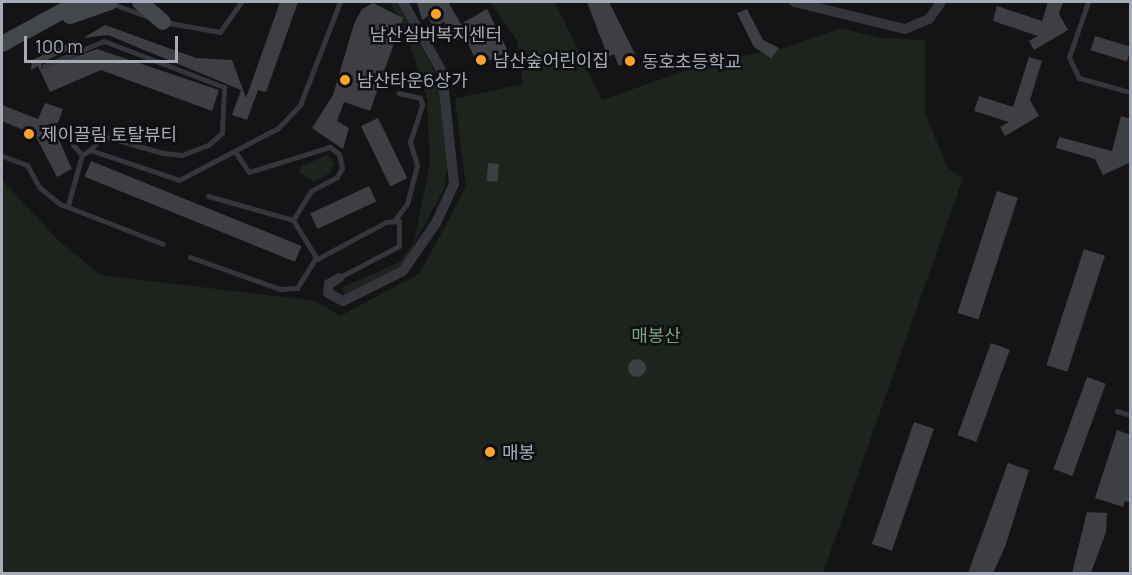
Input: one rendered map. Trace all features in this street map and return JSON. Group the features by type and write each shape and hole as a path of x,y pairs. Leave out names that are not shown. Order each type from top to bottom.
{"main road":[{"path":"2,44 79,2"},
{"path":"27,30 109,2"},
{"path":"140,2 163,22"}],"street":[{"path":"339,278 329,284 328,293 343,301 403,271 436,223 454,184 442,72 403,2"},
{"path":"794,2 905,29 929,19 941,2"}],"lane":[{"path":"109,2 163,22 220,32 241,2"},
{"path":"90,150 179,180 236,153 278,128 300,105 340,2"},
{"path":"1088,2 1069,57 1074,68 1079,78 1131,92"},
{"path":"44,66 104,41 224,87 222,133 208,145 182,154 163,153 103,136 82,155 68,205"},
{"path":"190,257 280,289 297,288 315,258 394,220 407,204 417,165 410,142 422,104 420,98 399,93"},
{"path":"75,128 73,145 82,155"},
{"path":"236,153 249,172 330,147 339,154 342,168 337,177 310,191 293,220"},
{"path":"2,156 27,165 39,187 68,205 163,244"},
{"path":"208,195 293,220 315,258"},
{"path":"339,278 399,246 402,226 394,220"},
{"path":"1118,411 1131,415"}],"green space":[{"path":"390,2 398,2 440,82 447,168 444,189 401,268 345,295 341,288 400,262 414,242 430,163 427,99 407,35"},
{"name":"매봉산","path":"490,2 555,2 602,100 707,63 784,48 841,28 880,38 925,40 925,114 948,168 963,178 823,573 2,574 2,180 60,242 101,275 316,301 340,316 420,273 466,187 455,99 523,84 517,40"},
{"path":"327,155 335,163 330,173 314,182 300,173 300,167"}],"building":[{"path":"280,2 298,2 266,92 258,90 247,120 232,115 241,90 108,35 83,38 105,25 196,58 232,60 246,98"},
{"path":"417,2 448,2 461,24 487,9 508,51 478,66 465,36 455,40 444,22 433,28 428,16 422,20"},
{"path":"587,2 609,2 637,58 619,66 614,54 608,57"},
{"path":"1048,2 1063,2 1059,14 1068,30 1034,50 1029,41 1038,36 993,21 997,6 1042,21"},
{"path":"373,3 403,18 370,111 344,102 337,121 349,128 343,149 312,128 333,95 354,24 362,9"},
{"path":"747,9 763,40 779,48 771,58 754,47 737,13"},
{"path":"1095,36 1130,47 1127,61 1091,50"},
{"path":"74,41 83,44 42,62 41,69 97,49 219,90 212,111 101,70 50,92 38,66 31,70 32,60"},
{"path":"1029,57 1042,61 1030,100 1039,116 1005,136 1000,127 1009,122 974,111 979,96 1013,107"},
{"path":"45,103 63,109 55,131 72,169 57,177 35,135 2,121 2,105 38,119"},
{"path":"1121,116 1131,119 1131,162 1103,175 1095,159 1056,148 1059,137 1112,151"},
{"path":"378,118 407,178 390,187 361,126"},
{"path":"91,161 301,246 295,262 85,177"},
{"path":"488,163 499,164 497,182 486,181"},
{"path":"369,186 376,201 317,229 310,213"},
{"path":"997,191 1018,198 978,320 957,313"},
{"path":"1084,249 1105,256 1067,372 1046,365"},
{"path":"991,343 1010,350 976,442 957,435"},
{"path":"637,359 643,362 646,368 643,374 637,377 631,374 628,368 631,362"},
{"path":"1087,377 1106,384 1072,476 1053,469"},
{"path":"914,422 934,429 892,551 872,544"},
{"path":"1117,430 1131,435 1131,503 1125,501 1123,507 1095,498"},
{"path":"1008,463 1029,470 1005,547 993,573 968,573"},
{"path":"1087,512 1107,513 1106,532 1091,573 1072,573"}],"place":[{"name":"남산실버복지센터","path":"436,14"},
{"name":"남산숲어린이집","path":"481,60"},
{"name":"동호초등학교","path":"630,61"},
{"name":"남산타운6상가","path":"345,80"},
{"name":"제이끌림 토탈뷰티","path":"29,134"},
{"name":"매봉","path":"490,452"}]}
